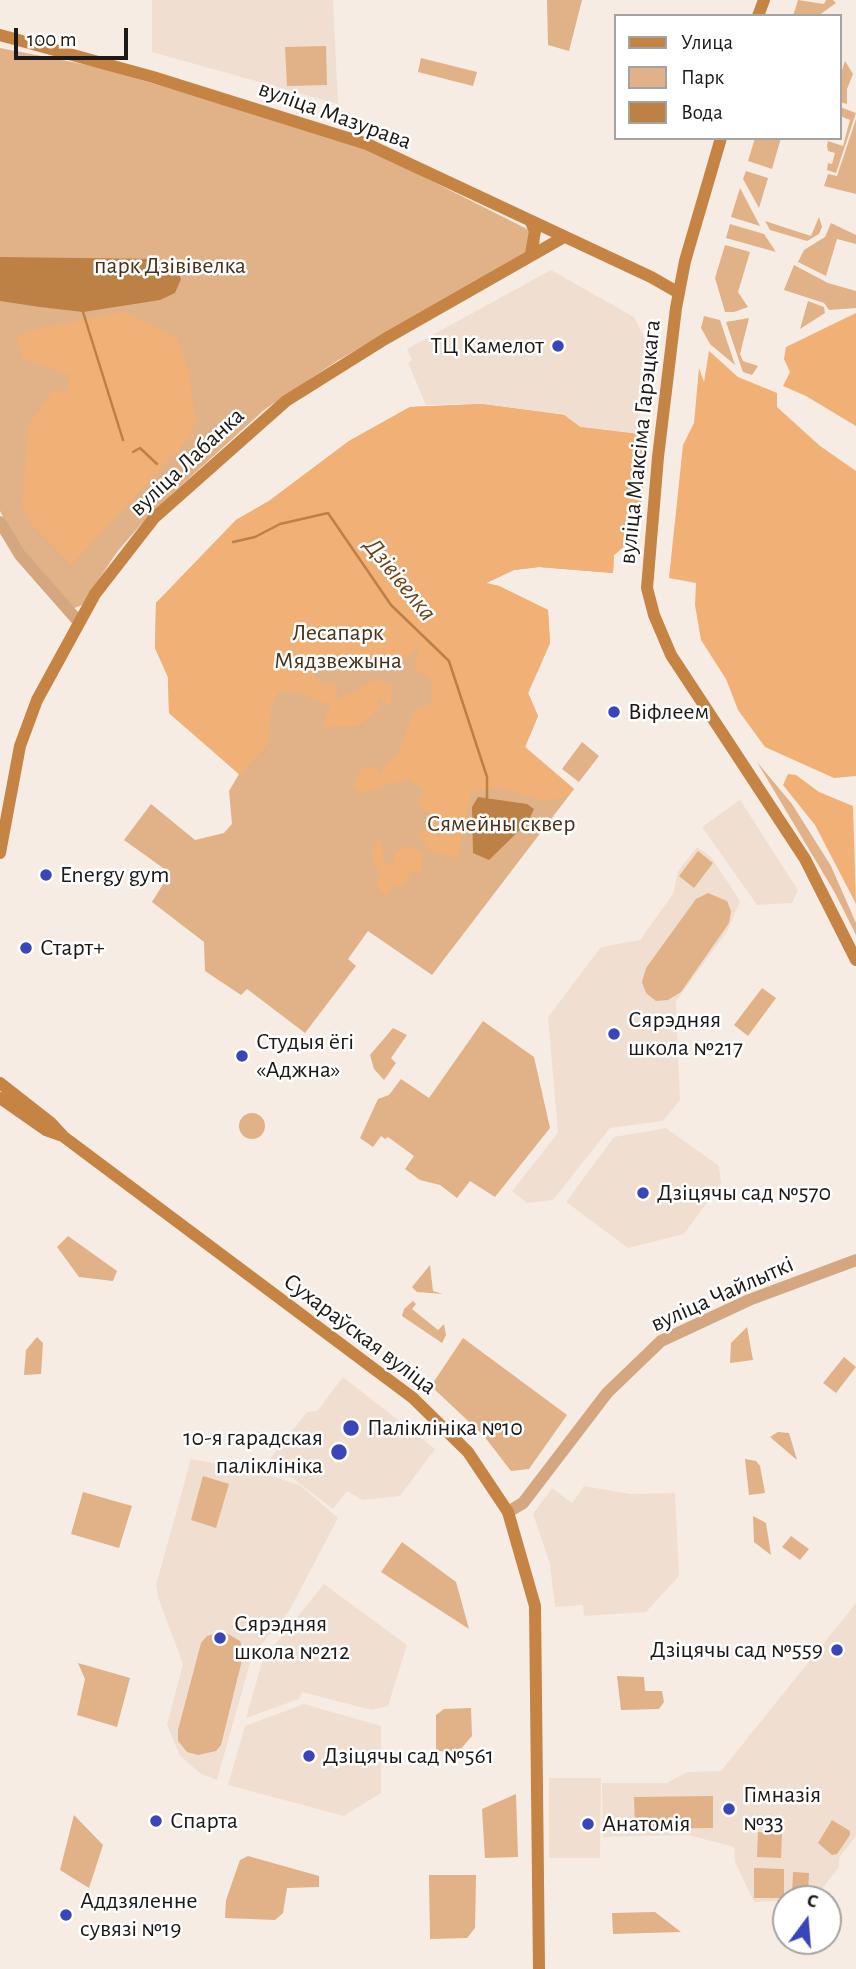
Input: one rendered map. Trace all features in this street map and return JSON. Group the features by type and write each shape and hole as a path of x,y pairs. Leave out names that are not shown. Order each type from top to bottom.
{"main road":[{"name":"вуліца Мазурава","path":"0,35 153,76 338,133 530,220 679,293"},
{"path":"679,293 720,140"},
{"path":"530,220 535,231 531,254"},
{"name":"вуліца Лабанка","path":"0,853 20,746 37,699 78,621 120,559 154,518 253,427 335,368 564,237"},
{"name":"вуліца Максіма Гарэцкага","path":"679,293 657,457 647,573 651,606 671,655 805,859 856,960"},
{"name":"Сухараўская вуліца","path":"0,1083 51,1123 64,1137 413,1398 468,1452 508,1512 535,1606 538,1676 539,1969"},
{"name":"Сухараўская вуліца","path":"0,1097 46,1130 64,1137"},
{"path":"0,1112 13,1107"}],"street":[{"path":"0,522 20,555 78,621"},
{"name":"вуліца Чайлыткі","path":"508,1512 523,1503 607,1393 661,1341 749,1300 856,1260"}],"shaded area":[{"path":"152,0 333,0 338,104 152,52"},
{"path":"551,270 634,317 646,340 638,434 580,427 481,404 426,405 408,363 412,360 407,349"},
{"path":"740,800 798,890 792,903 757,905 702,827"},
{"name":"Сярэдняя школа №217","path":"697,847 711,857 740,901 728,930 676,1001 680,1100 663,1121 610,1128 553,1200 527,1203 512,1191 558,1133 548,1017 601,947 640,940 673,894 678,871"},
{"name":"Дзіцячы сад №570","path":"666,1128 719,1166 721,1184 684,1234 628,1248 566,1202 614,1137"},
{"name":"Паліклініка №10","path":"343,1377 435,1449 400,1496 362,1500 347,1491 333,1509 269,1460 307,1412 317,1411"},
{"name":"Сярэдняя школа №212","path":"191,1459 257,1471 301,1486 338,1518 289,1611 252,1656 217,1780 201,1774 180,1756 167,1725 183,1664 156,1585"},
{"path":"584,1486 630,1494 675,1493 679,1576 646,1612 584,1616 583,1605 555,1607 550,1564 533,1514 552,1488 572,1503"},
{"path":"324,1584 407,1645 388,1706 372,1710 302,1692 299,1699 246,1718 263,1659"},
{"name":"Гімназія №33","path":"856,1603 856,1836 839,1858 839,1867 825,1885 772,1885 772,1901 754,1902 735,1862 734,1847 688,1835 603,1837 602,1783 667,1783 687,1772 721,1771"},
{"name":"Дзіцячы сад №561","path":"304,1704 381,1726 381,1793 344,1816 228,1785 245,1726"},
{"path":"549,1778 601,1778 600,1858 549,1858"}],"green space":[{"path":"547,0 582,0 569,51 548,45"},
{"path":"798,0 824,4 826,0 833,0 836,3 821,14 794,14"},
{"path":"326,46 327,85 287,86 285,47"},
{"name":"парк Дзівівелка","path":"0,48 93,66 329,135 368,149 535,233 540,242 538,246 337,361 264,410 151,513 117,552 82,605 72,609 16,542 0,511"},
{"path":"421,58 477,72 473,86 418,72"},
{"path":"845,61 853,74 847,89 847,104 842,103 842,71"},
{"path":"842,108 856,113 836,173 827,170 835,153 828,151 828,141 843,146 850,120 842,117"},
{"path":"856,119 856,194 824,186 828,174 837,176"},
{"path":"754,140 780,140 772,169 748,161"},
{"path":"746,171 768,178 759,208 743,179"},
{"path":"740,188 760,226 731,217"},
{"path":"819,217 822,227 819,234 807,241 770,230 765,221 811,236"},
{"path":"831,223 856,235 856,244 837,239 826,276 798,262 804,250 825,237"},
{"path":"730,224 764,234 776,252 726,238"},
{"path":"725,245 750,252 738,292 748,307 734,312 725,312 715,278"},
{"path":"794,265 828,283 856,291 856,308 829,310 824,303 784,290"},
{"path":"808,301 824,307 825,313 800,329"},
{"path":"124,312 177,338 189,372 196,423 187,440 71,565 33,526 22,507 28,426 53,390 68,392 69,375 22,358 17,336 41,328"},
{"path":"856,313 856,426 806,396 783,386 790,372 784,359 786,347"},
{"path":"704,316 720,320 735,365 710,344 701,328"},
{"path":"749,318 740,354 743,361 758,366 752,375 743,372 726,322"},
{"path":"709,351 738,377 777,393 777,407 820,446 856,471 856,776 834,778 765,747 738,710 726,679 701,640 695,605 696,583 669,578 683,445 694,423 699,368 704,382"},
{"name":"Лесапарк Мядзвежына","path":"481,404 564,415 580,427 638,434 638,447 646,454 638,535 614,555 613,573 539,567 514,570 486,583 499,586 548,610 550,643 528,693 538,716 525,747 574,789 432,975 368,931 348,959 356,966 305,1033 247,989 241,995 205,971 204,942 152,902 170,873 124,840 151,804 195,840 224,833 232,824 229,791 239,774 169,713 168,677 155,648 156,603 236,520 269,501 349,441 410,407"},
{"name":"Лесапарк Мядзвежына","path":"481,404 564,415 580,427 638,434 638,447 646,454 638,535 614,555 613,573 539,567 514,570 486,583 499,586 548,610 550,643 528,693 538,716 525,747 574,789 567,797 545,801 499,787 471,793 457,859 429,850 419,834 433,822 434,816 417,804 424,790 408,779 362,793 353,786 362,769 374,766 383,777 383,767 396,757 414,712 432,701 431,680 414,669 420,644 393,671 382,660 356,669 324,669 313,675 321,684 337,685 337,700 377,679 393,685 391,706 379,699 379,709 359,726 321,727 331,706 297,691 279,691 271,708 268,745 240,775 169,713 168,677 155,648 156,603 236,520 269,501 349,441 410,407"},
{"path":"582,742 599,756 579,782 562,769"},
{"path":"757,762 792,804 831,866 856,923 856,935 835,893"},
{"path":"788,774 796,775 819,792 853,806 856,904 815,825 783,785"},
{"path":"382,837 383,861 393,867 395,854 406,845 421,852 422,873 412,871 404,887 393,884 385,896 376,885 381,874 374,864 372,847"},
{"path":"698,851 713,863 694,888 679,876"},
{"path":"708,893 727,901 731,911 729,923 681,992 668,1000 656,1001 646,993 642,982 646,968 696,899"},
{"path":"762,988 776,998 748,1036 734,1025"},
{"path":"483,1021 534,1057 550,1128 495,1197 470,1181 457,1198 440,1185 420,1180 405,1169 414,1156 388,1137 385,1139 381,1136 373,1147 360,1138 378,1099 389,1095 401,1079 429,1098"},
{"path":"393,1028 407,1035 391,1058 396,1063 384,1080 374,1069 370,1055"},
{"path":"252,1113 261,1117 265,1126 261,1135 252,1139 243,1135 239,1126 243,1117"},
{"path":"68,1236 117,1271 113,1281 79,1277 57,1247"},
{"path":"430,1265 433,1291 443,1294 417,1292 412,1287"},
{"path":"413,1301 416,1304 412,1309 438,1330 444,1324 446,1335 442,1343 402,1316 404,1309"},
{"path":"747,1327 753,1360 730,1363 731,1343"},
{"path":"37,1337 43,1343 41,1374 24,1375 26,1350"},
{"path":"463,1338 567,1415 529,1469 511,1471 484,1436 431,1386"},
{"path":"844,1357 856,1367 836,1393 823,1383"},
{"path":"778,1432 789,1433 797,1460 770,1437"},
{"path":"745,1459 756,1461 760,1466 765,1493 749,1495"},
{"path":"203,1476 229,1484 216,1528 191,1520"},
{"path":"83,1492 132,1506 119,1548 71,1534"},
{"path":"753,1516 766,1523 771,1555 754,1542"},
{"path":"791,1536 809,1549 800,1560 782,1547"},
{"path":"402,1542 456,1582 469,1629 381,1572"},
{"path":"223,1631 240,1641 244,1652 221,1745 216,1751 198,1755 187,1752 178,1741 178,1730 201,1643 207,1636"},
{"path":"78,1663 130,1678 117,1727 77,1715 85,1679"},
{"path":"617,1676 644,1677 645,1691 662,1691 664,1702 659,1709 621,1710"},
{"path":"471,1708 472,1736 458,1752 436,1751 436,1715 444,1709"},
{"path":"516,1794 518,1857 485,1858 482,1809"},
{"path":"713,1796 713,1828 635,1829 634,1797"},
{"path":"74,1815 103,1845 89,1888 60,1870"},
{"path":"832,1820 850,1831 850,1835 837,1854 832,1855 818,1843"},
{"path":"758,1832 782,1833 781,1858 757,1857"},
{"path":"248,1856 319,1876 319,1887 287,1888 283,1913 275,1920 225,1918 226,1900 240,1860"},
{"path":"754,1868 784,1869 784,1885 772,1885 772,1898 754,1898"},
{"path":"793,1872 809,1873 808,1885 792,1885"},
{"path":"429,1875 476,1875 475,1928 467,1938 430,1939"},
{"path":"655,1912 681,1932 613,1934 612,1913"}],"water":[{"path":"0,257 159,259 176,267 181,279 175,293 160,300 83,312 40,307 0,301"},
{"path":"478,797 527,804 534,809 528,822 489,860 473,853 472,807"}],"waterway":[{"name":"Дзівівелка","path":"83,312 123,440"},
{"name":"Дзівівелка","path":"133,452 140,448 157,464"},
{"name":"Дзівівелка","path":"233,542 255,537 280,524 328,513 391,605 449,661 487,777 487,798"}],"place":[{"name":"ТЦ Камелот","path":"558,346"},
{"name":"Віфлеем","path":"614,712"},
{"name":"Energy gym","path":"46,875"},
{"name":"Старт+","path":"26,948"},
{"name":"Сярэдняя школа №217","path":"614,1034"},
{"name":"Студыя ёгі «Аджна»","path":"242,1056"},
{"name":"Дзіцячы сад №570","path":"643,1193"},
{"name":"Паліклініка №10","path":"351,1428"},
{"name":"10-я гарадская паліклініка","path":"339,1452"},
{"name":"Сярэдняя школа №212","path":"220,1638"},
{"name":"Дзіцячы сад №559","path":"837,1650"},
{"name":"Дзіцячы сад №561","path":"309,1756"},
{"name":"Гімназія №33","path":"729,1809"},
{"name":"Спарта","path":"156,1821"},
{"name":"Анатомія","path":"588,1824"},
{"name":"Аддзяленне сувязі №19","path":"66,1915"}],"park label":[{"name":"Сямейны сквер","path":"501,824"}]}
